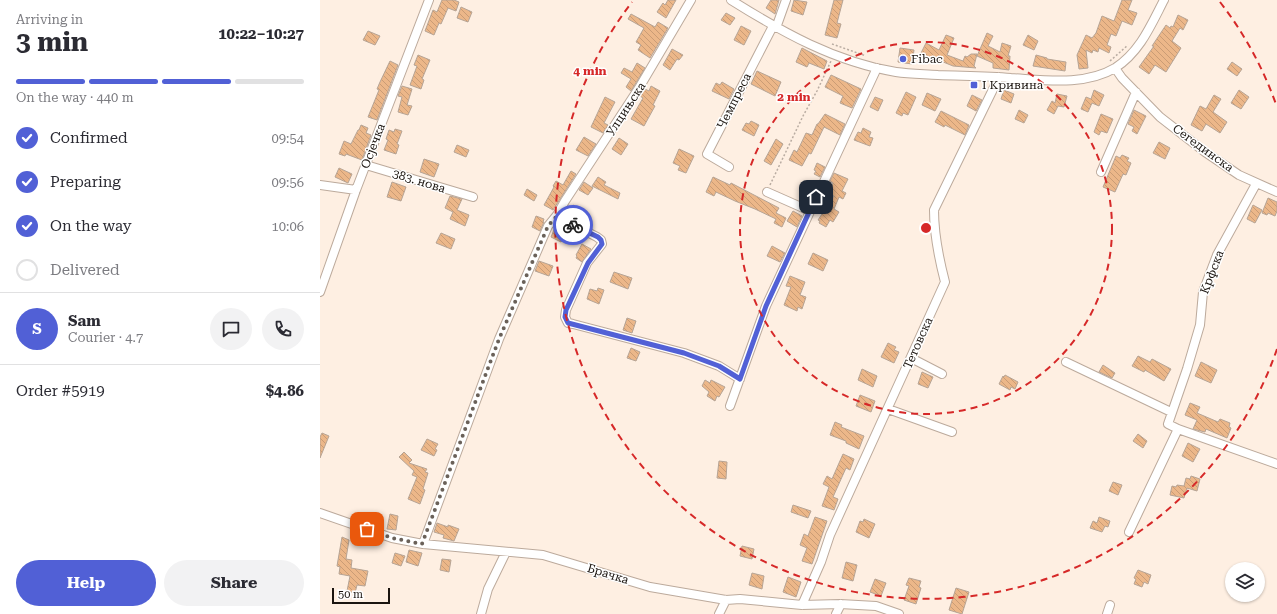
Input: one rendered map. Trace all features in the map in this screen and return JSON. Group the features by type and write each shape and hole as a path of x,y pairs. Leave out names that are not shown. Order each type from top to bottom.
{"street":[{"name":"Осјечка","path":"320,292 356,190 429,0"},
{"name":"Улцињска","path":"422,544 499,339 548,226 557,216 565,201 639,88 692,0"},
{"path":"730,0 774,27 806,44 834,55 877,68 909,73 1051,80 1091,78 1112,65 1125,60 1135,51 1143,40 1164,0"},
{"path":"774,27 786,0"},
{"name":"Чемпреса","path":"729,167 707,154 774,27"},
{"name":"Сегединска","path":"1112,65 1160,117 1204,152 1239,175 1256,184 1277,192"},
{"path":"730,406 766,306 877,68"},
{"name":"Тетовска","path":"802,605 821,562 830,535 945,282 941,266 934,210 999,77"},
{"path":"1101,172 1136,92"},
{"name":"383. нова","path":"366,165 473,197"},
{"name":"Крфска","path":"1171,412 1187,369 1200,325 1203,292 1217,255 1256,184"},
{"path":"320,185 356,190"},
{"path":"767,192 810,211"},
{"path":"557,216 598,237 602,244 588,263 566,310 565,317 568,323 684,353 719,366 740,379"},
{"path":"911,358 942,374"},
{"path":"1066,362 1171,412 1168,424 1178,429 1277,464"},
{"path":"888,409 952,432"},
{"path":"1130,532 1178,429"},
{"name":"Брачка","path":"320,513 392,538 422,544 543,555 650,587 726,600 802,605 841,604 876,606 899,614"},
{"path":"481,614 488,589 506,552"},
{"path":"719,614 726,600"},
{"path":"836,614 841,604"},
{"path":"1108,614 1110,606"}],"path":[{"path":"832,44 871,58"},
{"path":"1112,65 1129,44"},
{"path":"767,192 834,55"}],"building":[{"path":"442,0 454,0 459,2 456,11 448,8 434,35 425,31 433,10 437,12"},
{"path":"668,0 676,0 666,18 657,12 663,3 665,5"},
{"path":"771,0 779,0 775,14 766,8"},
{"path":"794,0 807,2 803,15 791,11"},
{"path":"834,0 843,0 837,23 841,24 837,38 825,35"},
{"path":"1122,0 1132,0 1128,10 1137,13 1132,25 1122,21 1116,36 1111,34 1107,45 1111,47 1109,53 1099,48 1098,52 1093,50 1092,53 1086,50 1088,68 1079,69 1077,55 1086,35 1092,38 1096,33 1102,16 1114,21"},
{"path":"461,7 472,12 468,22 457,18"},
{"path":"726,13 735,18 730,25 721,20"},
{"path":"631,14 655,27 658,22 668,28 650,58 638,50 641,45 636,42 644,28 628,19"},
{"path":"1178,15 1188,20 1183,30 1180,28 1172,41 1181,48 1166,72 1155,65 1149,74 1139,67 1154,46 1152,46 1166,25 1170,28 1171,26 1173,27"},
{"path":"741,26 751,31 744,45 734,40"},
{"path":"368,31 380,36 375,45 363,40"},
{"path":"987,33 993,36 988,46 1000,52 1002,43 1011,46 1008,56 1010,56 1009,70 993,68 993,63 977,56"},
{"path":"946,35 954,38 947,55 963,61 965,56 967,57 971,54 977,54 974,66 976,68 953,66 931,57 930,60 920,55 926,43 939,50"},
{"path":"1028,35 1038,41 1034,50 1023,45"},
{"path":"802,48 827,61 824,69 809,63 807,67 796,62"},
{"path":"900,48 914,50 912,64 898,62"},
{"path":"672,49 683,55 679,60 677,59 670,70 663,65"},
{"path":"418,55 430,60 422,79 424,80 421,89 410,85 417,66 414,65"},
{"path":"1036,55 1047,59 1066,62 1065,71 1033,66"},
{"path":"390,61 398,65 377,120 368,117 379,90 377,89"},
{"path":"1232,62 1242,69 1237,76 1227,69"},
{"path":"637,63 645,68 631,91 626,87 631,79 621,73 624,68 632,72"},
{"path":"757,71 781,82 775,96 751,84"},
{"path":"831,75 861,89 852,108 840,103 843,96 825,87"},
{"path":"722,82 734,89 729,99 712,91 716,83 720,85"},
{"path":"402,86 412,89 407,105 412,106 408,115 398,112 402,97 398,96"},
{"path":"651,86 660,91 653,105 655,106 644,126 631,119 643,98 640,96 645,89 649,91"},
{"path":"1004,90 1014,94 1011,103 1001,99"},
{"path":"1094,90 1104,95 1099,106 1092,103 1088,112 1081,109 1086,97 1091,99"},
{"path":"1239,90 1249,97 1241,109 1231,103"},
{"path":"906,92 916,97 908,115 903,113 902,116 896,113"},
{"path":"927,93 941,99 935,111 922,105"},
{"path":"1057,94 1067,96 1064,107 1058,106 1054,114 1047,110 1052,101 1055,103"},
{"path":"972,95 982,100 976,111 967,106"},
{"path":"1214,95 1221,99 1213,112 1227,122 1220,133 1206,124 1202,131 1191,125 1200,106 1206,109"},
{"path":"605,97 615,102 604,123 608,125 603,133 591,127"},
{"path":"875,97 883,100 878,111 870,107"},
{"path":"1019,110 1028,115 1024,123 1015,119"},
{"path":"1134,110 1146,116 1137,134 1132,131 1134,127 1128,124"},
{"path":"941,111 969,125 965,135 945,125 944,127 935,122"},
{"path":"825,114 845,124 840,135 824,127 811,154 809,153 802,166 789,160 794,150 797,152 806,133 812,135 817,124"},
{"path":"1101,114 1113,119 1107,133 1101,131 1099,135 1094,132"},
{"path":"751,121 759,125 754,136 742,130 746,123 749,124"},
{"path":"361,125 368,128 366,133 371,135 362,160 346,154 345,156 339,154 344,141 351,144"},
{"path":"863,128 871,132 869,137 873,138 870,146 854,140 858,132 861,133"},
{"path":"395,129 402,131 397,144 399,145 396,154 384,150 388,140 386,139 389,130 394,132"},
{"path":"584,137 596,144 588,156 576,150"},
{"path":"619,138 628,144 621,155 612,149"},
{"path":"776,139 783,144 771,165 764,161"},
{"path":"1159,142 1170,148 1165,159 1153,153"},
{"path":"457,145 469,150 466,157 454,152"},
{"path":"679,149 694,156 686,173 678,170 680,166 673,163"},
{"path":"1122,155 1129,158 1127,161 1131,163 1126,175 1123,174 1115,192 1103,187 1116,156 1120,158"},
{"path":"424,159 439,164 434,177 420,172"},
{"path":"817,163 825,167 820,177 814,174"},
{"path":"339,168 352,174 348,183 335,177"},
{"path":"571,171 576,174 553,210 544,205 556,181 563,185"},
{"path":"834,173 848,179 842,191 846,193 843,199 839,197 834,209 839,212 833,222 830,220 826,227 819,223 820,221 818,220 834,196 828,193 833,183 830,181"},
{"path":"598,177 606,182 604,185 620,193 618,199 592,186"},
{"path":"713,177 730,185 731,183 779,208 776,213 786,218 782,227 774,223 776,219 755,209 716,192 714,196 706,192"},
{"path":"392,182 406,187 401,201 387,197"},
{"path":"584,182 593,188 588,195 579,190"},
{"path":"527,189 537,195 534,201 524,195"},
{"path":"450,196 462,199 457,210 469,215 465,226 450,219 453,212 445,208"},
{"path":"1268,198 1277,202 1277,211 1275,216 1268,213 1267,215 1262,213"},
{"path":"573,205 581,210 576,219 568,214"},
{"path":"1253,205 1262,210 1255,223 1247,219"},
{"path":"793,211 802,216 797,227 787,221"},
{"path":"536,216 544,219 540,231 532,227"},
{"path":"556,225 567,231 561,242 551,237"},
{"path":"441,233 455,239 451,249 436,243"},
{"path":"582,244 591,249 582,262 576,258 576,255"},
{"path":"772,246 785,253 780,262 767,256"},
{"path":"813,253 828,260 823,271 808,264"},
{"path":"539,261 553,266 549,276 535,271"},
{"path":"614,272 632,278 628,289 610,282"},
{"path":"790,276 805,282 800,295 806,297 802,309 798,307 797,311 784,305 791,287 786,286"},
{"path":"598,288 604,290 599,304 587,299 590,289 597,291"},
{"path":"627,318 636,321 632,333 623,330"},
{"path":"888,343 896,347 894,350 899,352 894,363 881,357"},
{"path":"631,348 640,352 636,361 627,358"},
{"path":"1138,356 1150,362 1152,359 1171,369 1164,381 1145,370 1144,372 1132,366"},
{"path":"1201,362 1217,370 1211,383 1195,376"},
{"path":"1103,365 1115,373 1112,378 1099,372"},
{"path":"862,369 877,376 873,387 858,380"},
{"path":"922,372 933,377 928,388 918,384"},
{"path":"1005,375 1018,382 1015,389 1011,387 1010,390 999,384"},
{"path":"705,380 710,383 711,380 725,387 719,397 717,396 715,401 707,396 709,392 702,386"},
{"path":"860,395 875,401 871,412 856,406"},
{"path":"1190,403 1200,407 1197,413 1218,422 1220,419 1230,423 1229,427 1231,428 1227,438 1206,429 1205,432 1193,429 1197,420 1185,415"},
{"path":"835,422 842,425 841,427 864,436 859,449 846,443 846,441 830,435"},
{"path":"322,433 329,436 320,458 320,437"},
{"path":"1138,434 1147,441 1143,448 1133,441"},
{"path":"427,439 438,444 435,449 437,450 434,456 421,450"},
{"path":"1188,443 1200,449 1193,462 1182,456"},
{"path":"404,452 412,460 409,463 427,469 425,472 428,473 423,489 425,490 420,504 408,499 417,477 412,475 414,471 399,457"},
{"path":"843,454 854,459 850,470 846,468 833,497 838,499 834,510 822,506 829,487 823,484 827,476 832,479"},
{"path":"719,461 727,462 726,479 717,478"},
{"path":"1191,476 1200,479 1197,491 1187,488 1184,498 1170,495 1172,486 1184,486 1186,478 1190,479"},
{"path":"1113,482 1122,485 1118,495 1109,491"},
{"path":"793,505 811,511 808,518 791,512"},
{"path":"390,514 398,516 396,530 387,529"},
{"path":"815,517 827,521 812,564 802,561 807,548 800,545 804,534 808,536"},
{"path":"1099,517 1110,521 1108,527 1105,526 1102,532 1090,528 1093,521 1097,523"},
{"path":"864,519 875,524 869,538 856,532 860,521 863,522"},
{"path":"437,523 459,529 454,541 443,538 444,535 434,532"},
{"path":"342,537 349,540 346,559 352,560 351,568 368,571 365,586 357,585 355,593 347,591 350,576 339,574 340,567 337,566"},
{"path":"742,546 754,549 752,559 740,556"},
{"path":"409,550 422,553 418,566 406,562"},
{"path":"395,553 405,556 401,566 392,563"},
{"path":"442,559 451,560 449,572 440,570"},
{"path":"846,562 857,565 853,581 842,578"},
{"path":"1138,570 1151,575 1148,584 1144,582 1142,587 1134,584 1136,579 1134,578"},
{"path":"752,573 764,576 762,589 749,585"},
{"path":"788,577 801,582 796,597 783,592"},
{"path":"909,578 921,581 919,587 921,588 916,604 904,600 909,586 906,585"},
{"path":"875,579 886,583 881,596 870,592"},
{"path":"956,588 969,592 962,614 949,610"}],"way so far":[{"path":"367,529 392,538 422,544 499,339 548,226 557,216 573,225"}],"place":[{"name":"Fibac","path":"903,59"},
{"name":"I Кривина","path":"974,85"}],"route":[{"path":"573,225 598,237 602,244 588,263 566,310 565,317 568,323 706,360 740,379 766,306 816,197"}]}
